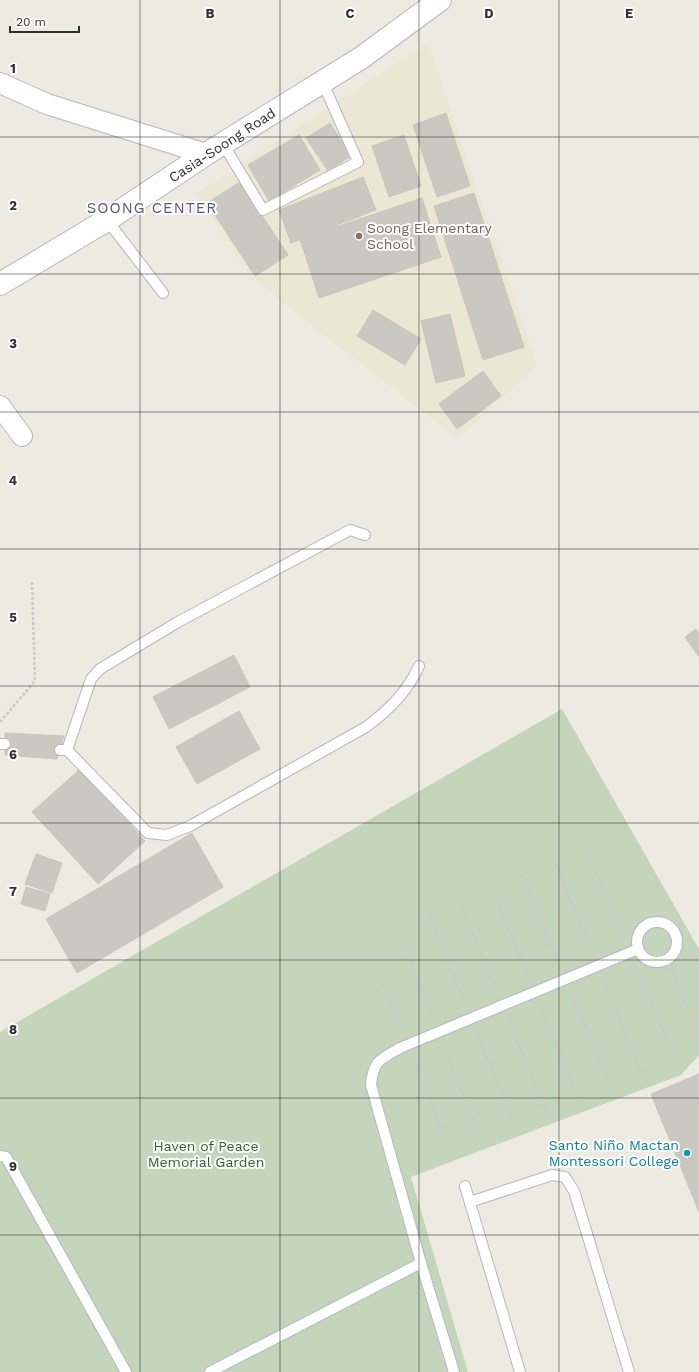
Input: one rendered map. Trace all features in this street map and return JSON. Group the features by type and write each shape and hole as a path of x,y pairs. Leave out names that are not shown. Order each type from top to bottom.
{"street":[{"name":"Casia-Soong Road","path":"0,284 107,220 214,149 361,58 440,0"},
{"path":"0,83 47,104 214,149"},
{"path":"0,406 22,436"}],"lane":[{"path":"214,149 264,210 358,162 322,81"},
{"path":"107,220 163,293"},
{"path":"365,535 350,530 178,622 100,669 91,679 63,750 148,833 167,836 190,826 366,727 384,714 412,682 419,666"},
{"path":"658,921 667,924 673,929 677,938 677,945 674,953 667,959 654,962 642,955 638,949 638,934 642,928 650,923 658,921"},
{"path":"454,1372 421,1264 371,1085 372,1071 379,1060 407,1045 638,949"},
{"path":"0,1156 6,1157 126,1372"},
{"path":"470,1202 552,1175 565,1177 574,1191 629,1372"},
{"path":"465,1186 520,1372"},
{"path":"210,1372 421,1264"}],"path":[{"path":"0,722 35,681 32,582"},
{"path":"667,959 699,1034"},
{"path":"382,982 448,1145"}],"shaded area":[{"name":"Soong Elementary School","path":"428,43 537,365 458,439 252,279 196,193"}],"green space":[{"name":"Haven of Peace Memorial Garden","path":"562,709 699,949 699,1055 681,1075 411,1177 468,1372 0,1372 0,1032"}],"building":[{"path":"446,113 470,186 437,197 413,125"},
{"path":"330,123 351,156 328,171 306,138"},
{"path":"299,135 320,170 269,201 248,165"},
{"path":"404,135 421,186 389,197 372,146"},
{"path":"363,177 376,210 291,243 279,210"},
{"path":"240,182 288,255 255,276 207,203"},
{"path":"474,193 524,347 483,360 434,206"},
{"path":"422,198 441,257 319,298 300,239"},
{"path":"373,310 421,339 405,365 357,336"},
{"path":"450,314 465,376 436,383 421,321"},
{"path":"483,371 501,396 457,429 439,404"},
{"path":"696,629 699,633 699,657 685,637"},
{"path":"234,655 250,687 169,729 153,697"},
{"path":"239,711 260,749 197,784 176,747"},
{"path":"5,733 64,736 57,759 5,755"},
{"path":"80,769 145,841 98,884 32,812"},
{"path":"192,833 223,887 77,973 46,919"},
{"path":"36,854 62,863 52,893 25,884"},
{"path":"26,887 50,894 45,911 21,904"},
{"name":"Santo Niño Mactan Montessori College","path":"699,1074 699,1212 651,1094"}],"place":[{"name":"Soong Elementary School","path":"359,236"},
{"name":"Santo Niño Mactan Montessori College","path":"687,1153"}],"district":[{"name":"SOONG CENTER","path":"152,208"}]}
